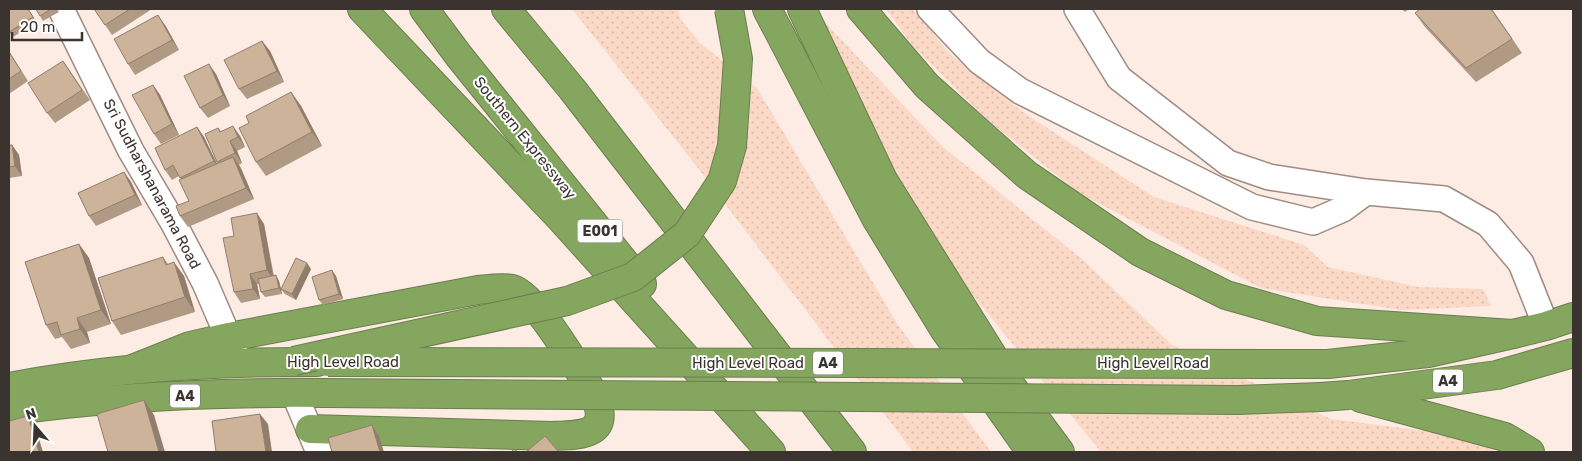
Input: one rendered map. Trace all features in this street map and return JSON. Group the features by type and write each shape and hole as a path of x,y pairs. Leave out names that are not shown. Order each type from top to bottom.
{"highway":[{"path":"362,9 561,219 771,452"},
{"name":"Southern Expressway","path":"424,9 459,56 778,452"},
{"path":"506,9 572,90 852,452"},
{"path":"521,9 572,90"},
{"path":"294,362 567,300 633,277 687,234 722,180 732,146 738,59 729,9"},
{"path":"767,9 877,220 944,330 1031,452"},
{"path":"802,9 883,180 1012,387 1060,452"},
{"path":"861,9 927,86 1027,175 1140,252 1226,295 1316,321 1513,334"},
{"path":"130,370 190,346 229,337 478,290 512,289 522,294 543,317 596,398 601,417 596,427 574,435 315,440"},
{"name":"High Level Road","path":"9,387 130,370 238,362 1328,364 1428,353 1546,326 1573,317"},
{"name":"High Level Road","path":"9,411 46,406 160,397 294,393 1228,400 1321,397 1497,375 1573,353"},
{"path":"1348,395 1504,436 1530,452"}],"street":[{"name":"Sri Sudharshanarama Road","path":"61,9 131,151 174,224 205,283 238,362"},
{"path":"930,9 979,61 1020,91 1252,207 1314,222 1343,209 1366,192"},
{"path":"1077,9 1119,78 1228,163 1269,177 1366,192 1444,199 1488,224 1521,264 1546,326"},
{"path":"294,393 315,440"}],"shaded area":[{"path":"572,9 678,9 681,20 700,43 757,88 898,325 991,452 913,452 698,168"},
{"path":"812,9 943,147 1083,260 1172,345 1331,419 1458,435 1496,452 1101,452 961,281 851,116"},
{"path":"886,9 913,9 950,54 1024,113 1154,197 1304,245 1328,267 1418,287 1483,289 1491,306 1401,310 1261,288 1079,193 985,118 912,45"}],"building":[{"path":"9,9 28,9 33,17 9,32"},
{"path":"36,9 51,9 40,16"},
{"path":"94,9 130,9 105,25"},
{"path":"1420,9 1491,9 1512,39 1466,68 1415,13"},
{"path":"158,15 172,40 128,64 114,39"},
{"path":"262,41 277,71 239,89 224,60"},
{"path":"9,52 21,71 9,79"},
{"path":"63,61 82,90 47,113 28,83"},
{"path":"209,64 223,95 200,108 184,76"},
{"path":"153,85 172,124 154,134 132,95"},
{"path":"291,92 312,132 256,162 239,128 249,123 246,116"},
{"path":"233,126 238,137 230,141 235,153 217,162 205,134 218,128 220,132"},
{"path":"197,127 214,161 180,178 173,165 165,170 155,148"},
{"path":"9,145 12,145 15,166 9,167"},
{"path":"233,157 246,188 180,216 176,206 189,201 179,180"},
{"path":"124,172 135,195 89,216 78,193"},
{"path":"257,213 267,270 250,274 253,289 234,292 223,238 234,236 231,218"},
{"path":"79,244 101,310 77,318 80,329 61,335 57,322 46,325 25,262"},
{"path":"163,257 166,265 174,262 185,297 112,321 98,278"},
{"path":"296,258 307,263 292,294 281,289"},
{"path":"332,270 339,294 319,300 312,277"},
{"path":"276,275 279,288 261,292 258,279"},
{"path":"144,400 159,452 108,452 97,414"},
{"path":"260,414 266,452 216,452 212,421"},
{"path":"28,416 39,452 9,452 9,421"},
{"path":"372,425 380,452 332,452 328,438"},
{"path":"545,436 559,452 526,452"}]}
